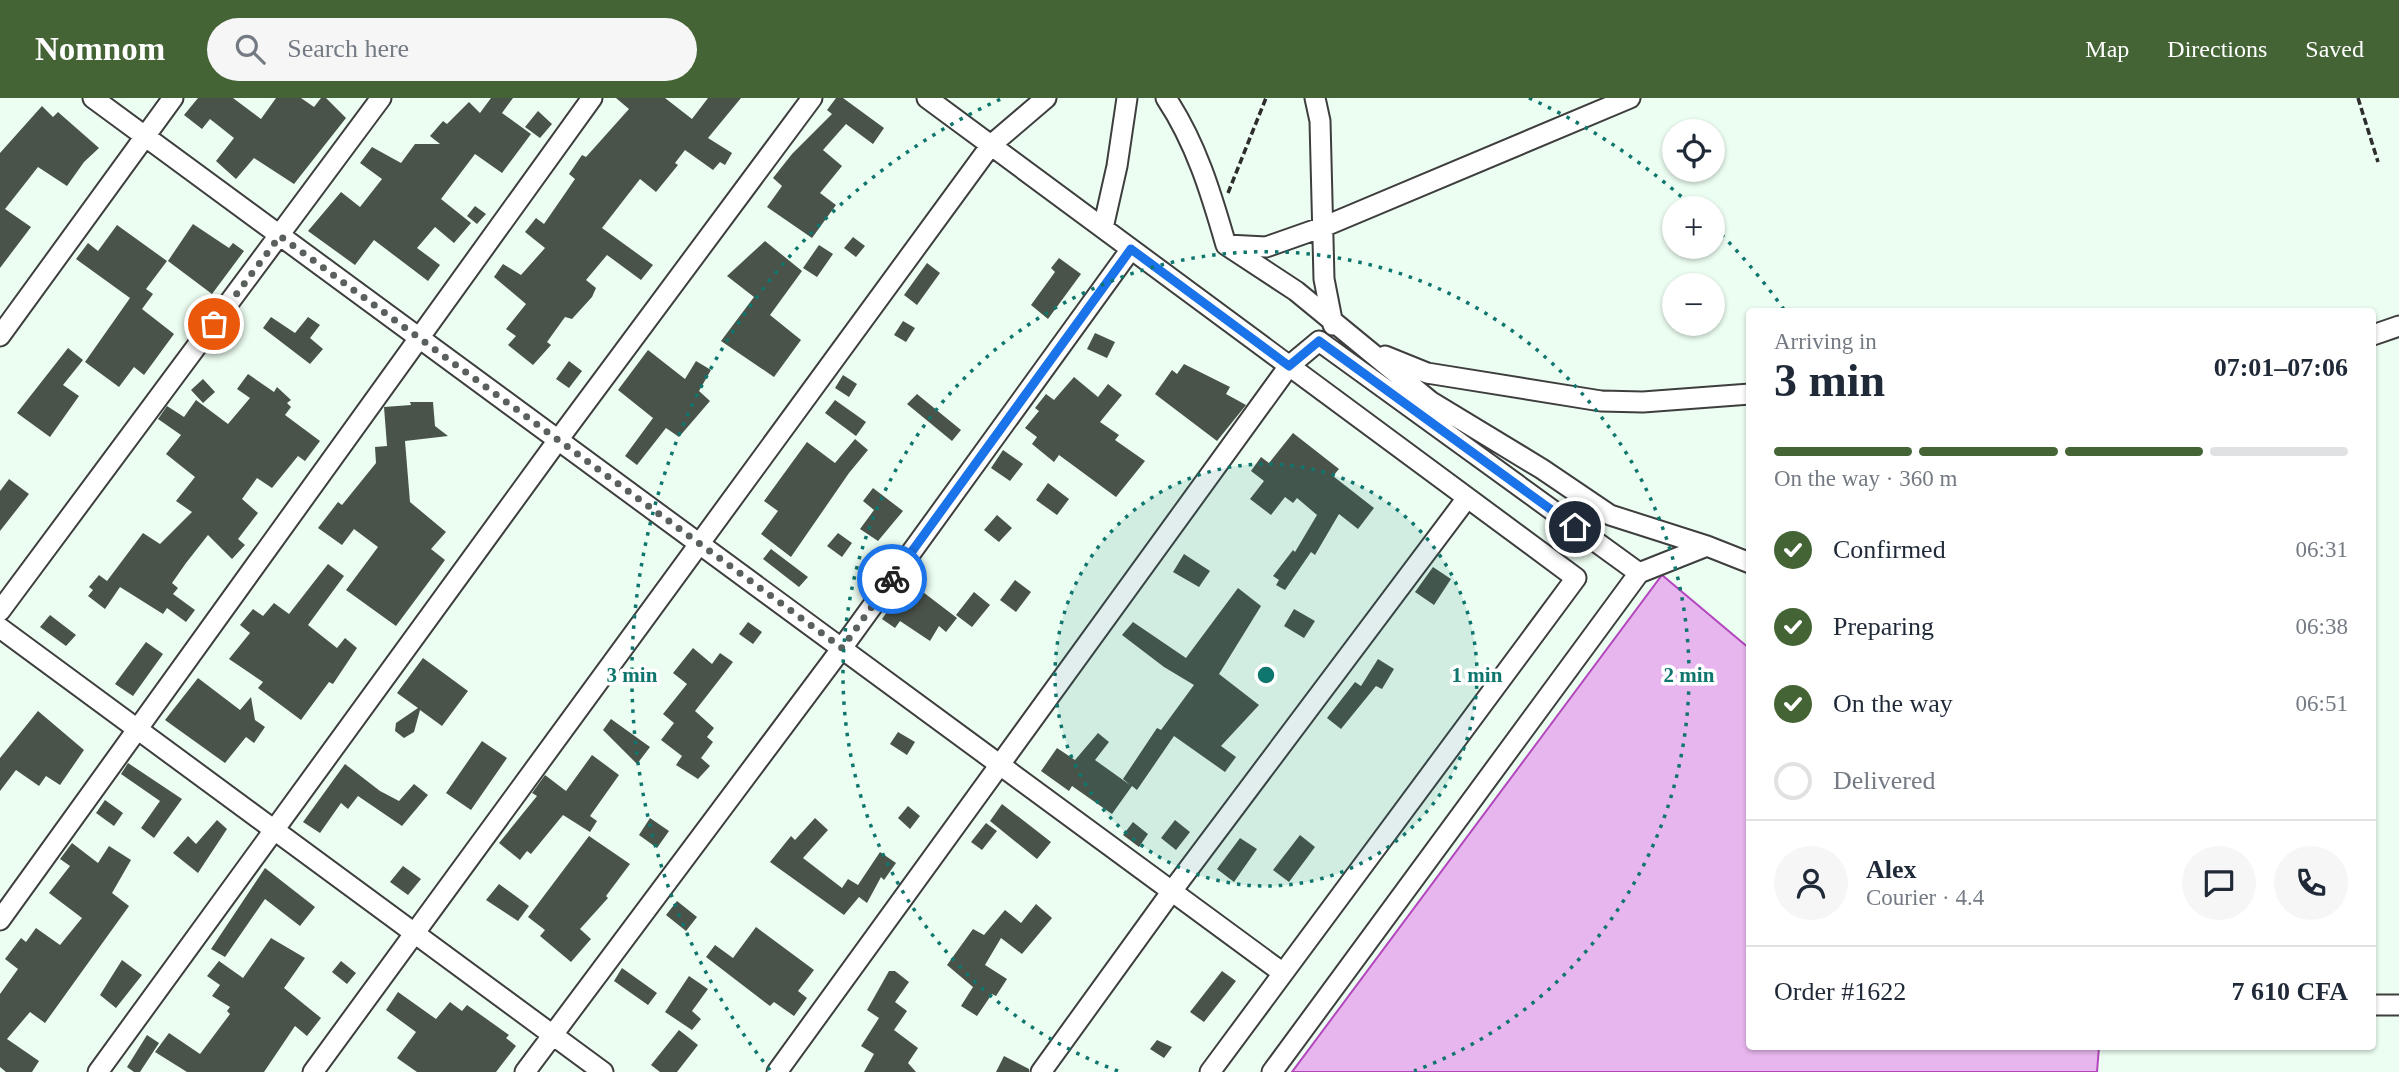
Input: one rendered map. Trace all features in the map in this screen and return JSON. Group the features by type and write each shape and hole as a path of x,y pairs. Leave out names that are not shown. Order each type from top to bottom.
{"street":[{"path":"93,98 1283,973"},
{"path":"0,336 173,98"},
{"path":"0,611 381,98"},
{"path":"0,920 592,98"},
{"path":"98,1072 558,440 812,98"},
{"path":"928,98 1576,578 1210,1072"},
{"path":"313,1072 991,145 1046,98"},
{"path":"1103,228 1117,166 1127,98"},
{"path":"1166,98 1180,120 1205,175 1226,245 1296,291 1333,325 1362,345 1430,401 1542,469 1610,515 1746,561"},
{"path":"1315,98 1320,121 1324,279 1333,325"},
{"path":"1226,245 1266,247 1323,227 1630,98"},
{"path":"525,1072 842,648 1131,249"},
{"path":"2376,334 2399,326"},
{"path":"777,1072 1002,766 1289,366 1319,341 1639,573"},
{"path":"1362,345 1427,373 1601,401 1643,402 1746,394"},
{"path":"1041,1072 1172,891 1467,498"},
{"path":"1272,1072 1639,573 1707,546"},
{"path":"0,628 603,1072"},
{"path":"2376,1005 2399,1005"}],"path":[{"path":"1218,217 1266,98"},
{"path":"2358,98 2378,162"}],"shaded area":[{"path":"1662,575 1746,646 1746,1050 2099,1050 2097,1072 1292,1072"}],"building":[{"path":"198,98 233,98 261,119 276,98 301,98 314,107 321,98 326,98 346,118 294,184 254,158 236,179 216,161 234,138 210,119 202,129 184,115"},
{"path":"491,98 513,98 502,113 531,134 502,173 475,154 441,199 471,223 454,243 435,227 417,248 440,265 428,281 374,240 355,265 308,231 341,192 360,207 382,179 360,163 372,147 401,163 415,144 440,144 430,136 443,121 447,124 469,102 480,113"},
{"path":"616,98 665,98 692,119 708,98 741,98 708,138 732,153 725,165 720,162 713,170 685,150 675,163 678,165 656,192 640,179 602,228 653,265 641,280 607,255 586,280 596,288 592,297 572,319 565,317 547,342 551,345 533,365 508,345 516,336 506,329 526,304 494,277 503,264 521,275 545,248 525,232 536,218 544,224 575,179 569,174 582,155 586,157 629,109"},
{"path":"836,98 843,98 884,128 873,144 846,124 823,150 842,166 820,193 836,205 812,238 767,207 782,186 773,178 792,154 832,114 827,110"},
{"path":"42,106 53,117 58,112 99,148 84,162 67,186 38,167 5,209 31,227 0,268 0,153"},
{"path":"538,111 552,124 540,138 525,127"},
{"path":"475,206 486,214 477,224 467,216"},
{"path":"193,224 229,248 233,243 244,251 212,294 168,261"},
{"path":"117,225 167,261 146,289 153,294 142,309 174,334 144,375 134,367 119,387 85,362 130,298 76,259 88,243 98,251"},
{"path":"853,237 865,246 856,257 844,248"},
{"path":"765,241 802,271 770,315 801,340 774,377 721,341 754,297 727,276"},
{"path":"819,245 833,254 817,277 803,268"},
{"path":"1059,258 1081,274 1048,319 1031,305 1055,272 1051,268"},
{"path":"927,263 940,273 917,305 904,295"},
{"path":"271,317 295,333 308,317 320,325 310,338 323,349 310,364 263,328"},
{"path":"903,321 915,328 906,342 894,335"},
{"path":"1095,333 1115,342 1107,358 1087,349"},
{"path":"68,348 83,360 63,385 79,396 50,437 17,413"},
{"path":"648,350 685,379 696,361 711,370 699,391 710,401 679,437 666,428 637,465 625,456 653,418 618,390"},
{"path":"569,361 582,371 569,388 556,379"},
{"path":"1184,364 1230,387 1226,394 1246,405 1217,441 1155,394 1172,370 1177,374"},
{"path":"248,374 274,392 277,387 291,400 287,403 291,407 285,415 320,441 305,461 298,456 272,488 257,478 242,499 258,513 238,539 245,545 232,559 208,535 186,563 172,583 178,588 173,594 195,610 186,622 167,608 163,614 120,587 105,609 88,596 93,590 89,587 99,575 107,581 143,533 160,544 192,512 176,501 195,477 166,454 181,435 158,419 167,406 184,417 196,400 228,424 250,398 237,389"},
{"path":"843,375 857,384 849,397 835,388"},
{"path":"1074,377 1098,397 1108,384 1122,395 1100,422 1119,435 1115,440 1145,461 1116,497 1059,455 1054,462 1032,444 1037,437 1025,428 1039,411 1035,408 1046,394 1054,400"},
{"path":"203,379 215,392 203,403 191,390"},
{"path":"917,394 961,430 952,441 907,404"},
{"path":"835,400 866,422 856,436 825,413"},
{"path":"410,402 433,402 435,426 448,436 405,441 410,502 446,532 431,549 445,560 396,626 346,590 378,547 354,529 342,545 318,528 338,502 342,505 376,463 375,447 387,446 384,407 411,405"},
{"path":"1293,433 1339,469 1333,476 1374,508 1358,529 1339,514 1315,555 1311,552 1285,590 1276,585 1279,580 1273,576 1293,550 1295,552 1317,515 1297,498 1293,503 1285,497 1271,515 1250,499 1264,481 1251,471 1261,457 1269,463"},
{"path":"855,439 868,450 791,557 761,534 778,511 764,501 807,442 835,463"},
{"path":"1003,450 1023,464 1010,481 991,468"},
{"path":"9,479 29,494 0,531 0,491"},
{"path":"1048,483 1069,499 1057,515 1036,500"},
{"path":"873,488 903,511 878,541 860,529 874,510 863,501"},
{"path":"997,515 1012,528 999,542 984,530"},
{"path":"838,533 852,543 842,557 827,546"},
{"path":"771,549 808,577 799,587 763,559"},
{"path":"1184,554 1210,571 1199,587 1173,572"},
{"path":"328,564 344,576 308,625 337,648 345,638 357,648 333,684 329,682 301,720 258,688 263,682 229,659 250,633 240,625 253,609 263,616 274,603 289,614"},
{"path":"1433,567 1451,579 1434,605 1415,592"},
{"path":"1015,580 1031,592 1016,612 1000,600"},
{"path":"905,586 915,594 919,589 957,618 946,632 939,626 930,641 900,621 895,628 882,619"},
{"path":"1238,588 1261,606 1219,674 1259,705 1221,746 1236,757 1225,772 1174,736 1137,790 1132,786 1112,814 1072,786 1069,791 1041,771 1057,748 1075,760 1098,733 1109,742 1095,760 1130,785 1123,779 1157,728 1161,730 1194,685 1164,667 1122,635 1133,622 1186,658"},
{"path":"974,592 990,605 972,627 956,615"},
{"path":"1294,609 1315,621 1304,638 1284,626"},
{"path":"50,615 76,635 66,646 40,627"},
{"path":"748,622 762,632 753,644 739,634"},
{"path":"146,642 163,654 133,696 115,684"},
{"path":"693,648 712,664 720,653 733,662 695,711 714,728 707,737 713,742 701,758 710,766 698,779 676,765 682,756 661,740 674,723 663,714 687,684 673,673"},
{"path":"423,658 468,691 442,726 420,710 414,732 404,738 395,731 396,723 418,708 397,693"},
{"path":"1378,659 1394,669 1382,689 1376,686 1341,729 1327,718 1355,682 1361,686"},
{"path":"198,678 240,710 251,697 255,720 265,727 254,743 246,737 225,763 165,720"},
{"path":"38,711 84,750 60,785 46,776 39,786 16,770 0,791 0,758"},
{"path":"611,719 650,747 637,764 603,730"},
{"path":"898,732 915,742 907,755 890,744"},
{"path":"482,741 507,758 471,810 446,793"},
{"path":"592,755 619,775 590,816 597,821 590,832 563,815 531,854 527,851 520,860 499,843 537,796 532,793 545,775 566,791"},
{"path":"128,763 182,799 154,838 141,828 160,801 121,774"},
{"path":"345,764 380,791 399,801 414,784 428,795 402,826 358,796 348,809 341,803 320,833 303,822"},
{"path":"105,800 123,813 114,826 96,813"},
{"path":"1002,804 1051,842 1037,859 990,821"},
{"path":"908,806 920,816 910,829 898,818"},
{"path":"650,818 669,831 657,848 639,835"},
{"path":"815,818 828,830 803,858 842,888 848,879 858,885 880,852 896,863 884,880 881,877 867,903 859,897 844,915 770,862 791,836 795,840"},
{"path":"217,820 227,829 198,873 173,853 188,836 196,844"},
{"path":"1175,820 1190,832 1176,850 1161,838"},
{"path":"1133,822 1148,834 1139,847 1123,835"},
{"path":"986,823 997,831 982,850 971,842"},
{"path":"1300,835 1315,847 1289,882 1273,870"},
{"path":"589,836 630,864 606,896 608,898 580,929 591,939 571,962 540,936 545,930 528,917"},
{"path":"1240,838 1257,849 1234,882 1217,869"},
{"path":"72,843 98,863 109,846 131,860 112,893 129,906 45,1023 30,1012 7,1039 39,1061 32,1072 6,1072 0,1067 0,994 18,969 5,959 21,938 26,942 36,928 60,945 82,918 49,893 70,866 60,859"},
{"path":"403,866 421,879 408,895 390,882"},
{"path":"265,868 315,907 300,926 265,899 225,957 211,949"},
{"path":"499,884 529,906 518,921 486,900"},
{"path":"677,901 697,917 686,931 666,915"},
{"path":"1036,904 1052,918 1022,954 1001,938 985,965 1007,979 996,996 992,994 977,1016 961,1006 973,987 947,965 973,929 984,935 1005,910 1021,923"},
{"path":"756,927 814,970 798,991 807,998 794,1016 774,1002 770,1006 706,957 715,945 733,958"},
{"path":"271,938 305,958 284,988 321,1018 307,1036 295,1026 264,1072 187,1072 155,1052 169,1033 200,1054 230,1014 227,1011 230,1007 212,996 220,985 207,976 219,961 243,978"},
{"path":"122,960 142,975 116,1008 100,995"},
{"path":"341,961 356,973 347,984 332,972"},
{"path":"622,968 657,993 648,1005 614,981"},
{"path":"889,971 895,971 909,982 895,1002 907,1011 894,1030 918,1048 908,1063 916,1072 864,1072 874,1054 861,1046 879,1018 867,1010"},
{"path":"1222,971 1236,981 1204,1022 1190,1012"},
{"path":"689,976 708,989 692,1011 701,1019 692,1030 665,1012"},
{"path":"398,992 436,1019 450,1002 462,1011 467,1005 509,1035 506,1038 516,1046 496,1072 417,1072 397,1058 416,1032 386,1010"},
{"path":"679,1030 698,1045 677,1072 660,1072 651,1065"},
{"path":"147,1035 159,1043 140,1072 134,1072 127,1067"},
{"path":"1157,1040 1172,1047 1164,1058 1150,1049"},
{"path":"1004,1056 1029,1069 1029,1072 996,1072"}],"way so far":[{"path":"214,324 280,236 842,648 892,579"}],"route":[{"path":"892,579 1131,249 1289,366 1319,341 1575,527"}]}
